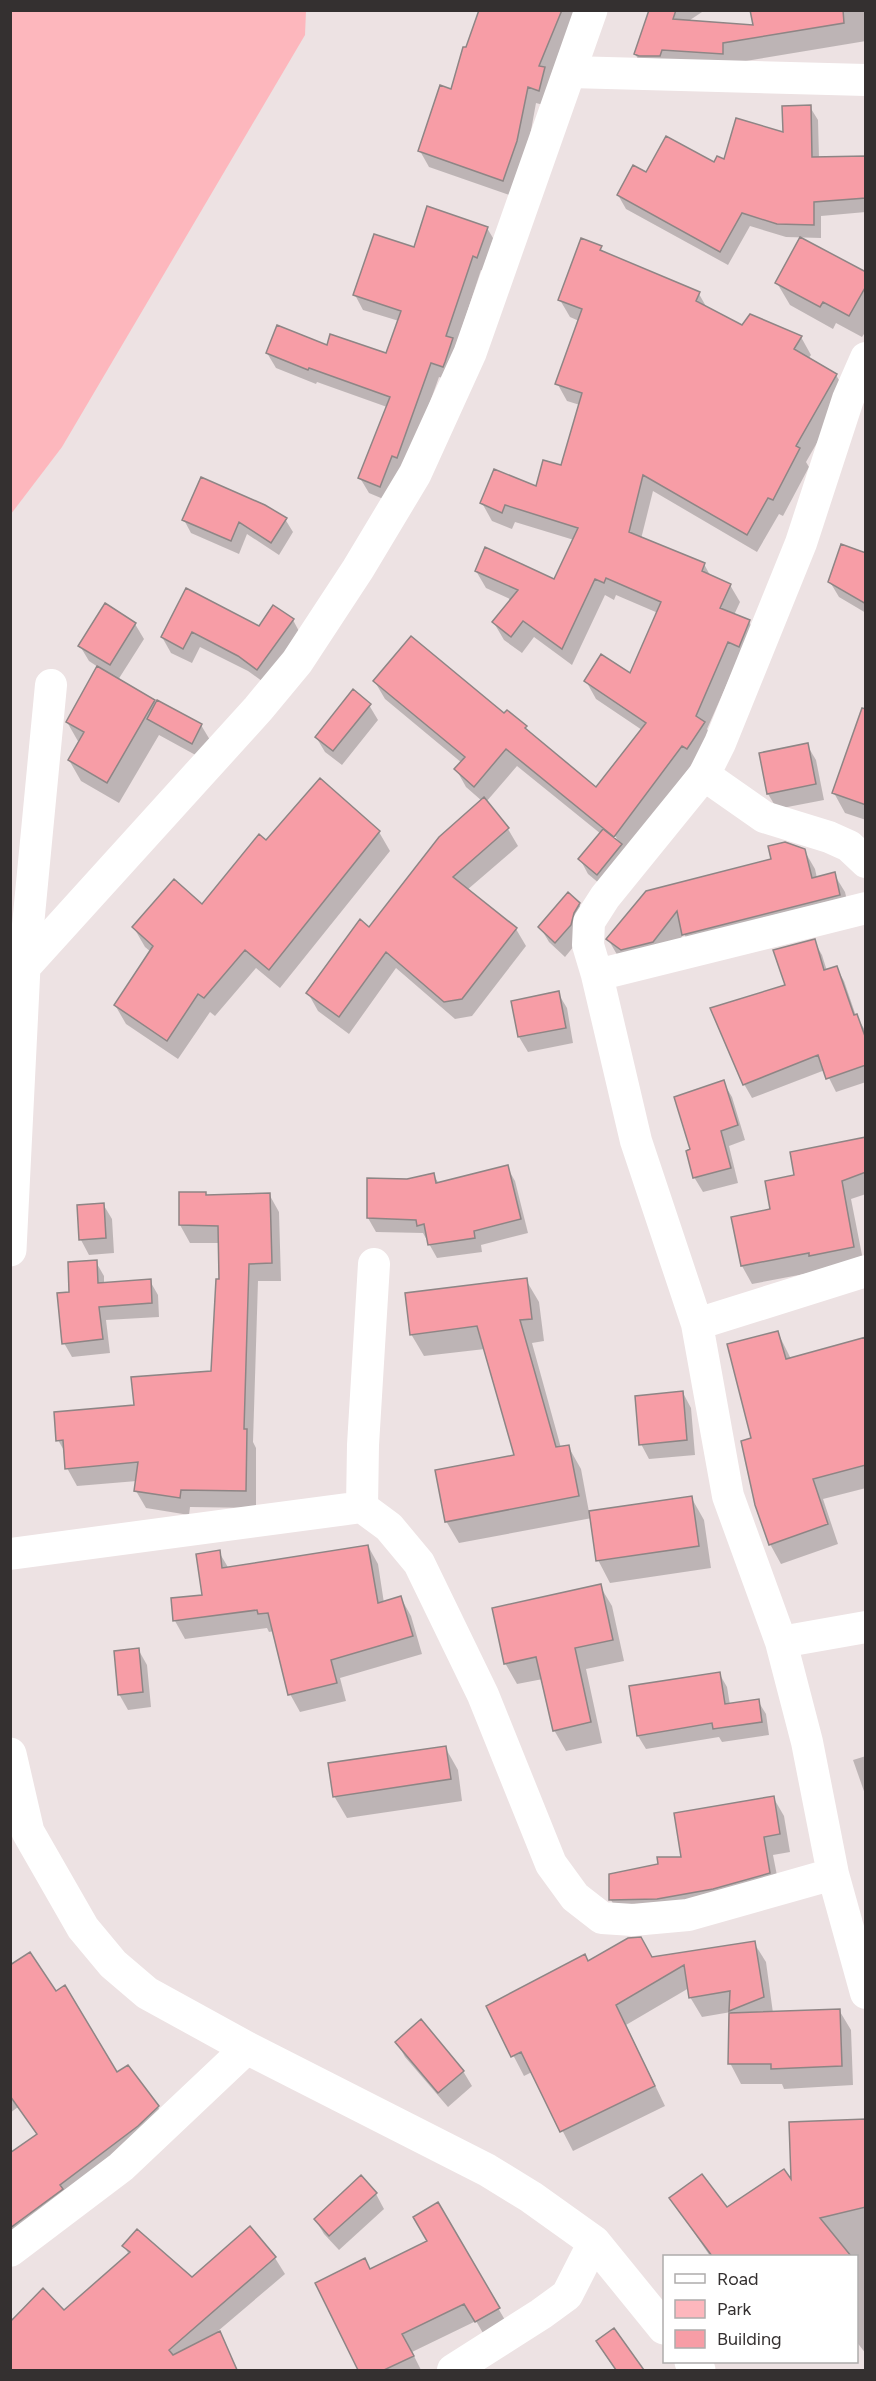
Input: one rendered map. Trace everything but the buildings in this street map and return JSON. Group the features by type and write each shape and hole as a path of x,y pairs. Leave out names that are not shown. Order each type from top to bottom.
{"street":[{"path":"24,967 258,709 297,662 358,569 415,474 470,353 591,10"},
{"path":"570,72 866,80"},
{"path":"866,358 857,405 720,743 704,775 605,897 589,922 588,945 636,1141 697,1324 728,1496 781,1642 807,1742 832,1874 866,1993"},
{"path":"10,1250 24,967 51,685"},
{"path":"704,775 764,818 830,837 849,846 866,862"},
{"path":"597,975 866,908"},
{"path":"362,1507 363,1445 374,1264"},
{"path":"697,1324 866,1272"},
{"path":"10,1554 362,1507 389,1527 419,1563 483,1695 550,1864 575,1897 602,1918 633,1920 688,1915 832,1874"},
{"path":"781,1642 866,1627"},
{"path":"10,1754 19,1833 83,1928 113,1964 147,1993 247,2048 487,2170 531,2198 594,2242 663,2327"},
{"path":"10,2251 120,2167 247,2048"},
{"path":"453,2370 567,2295 594,2242"}],"green space":[{"path":"11,10 306,11 305,35 62,447 11,514"}]}
